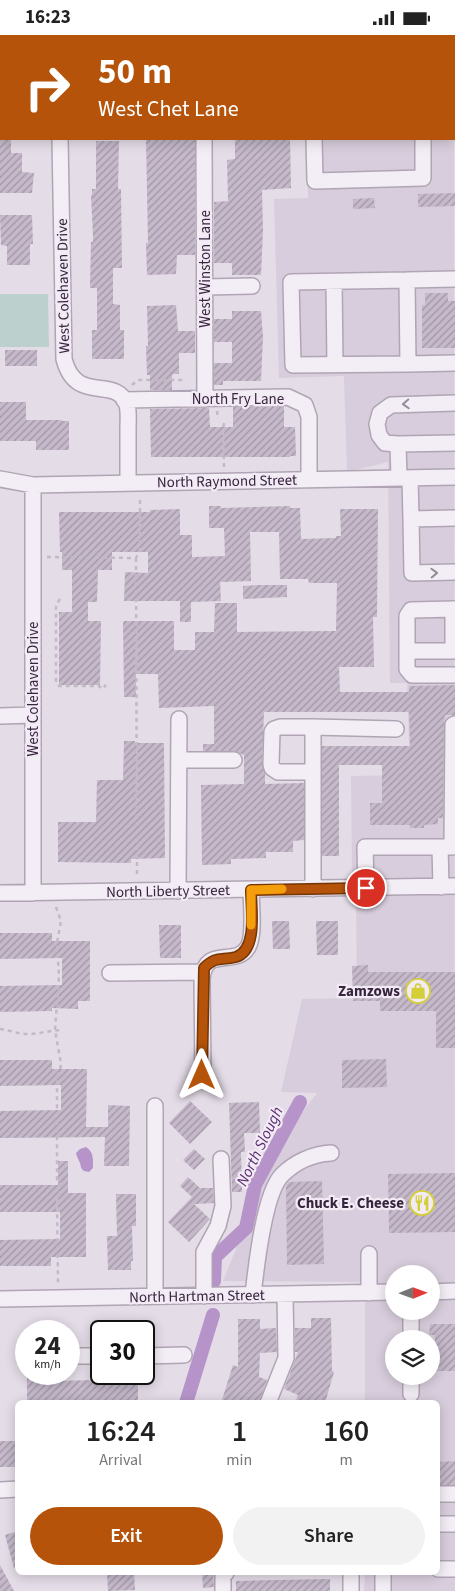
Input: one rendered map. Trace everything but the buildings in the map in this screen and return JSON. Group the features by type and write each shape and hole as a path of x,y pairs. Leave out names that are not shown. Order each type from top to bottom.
{"street":[{"name":"West Colehaven Drive","path":"60,140 64,359 67,371 72,379 80,385 127,394"},
{"name":"West Winston Lane","path":"204,140 205,399"},
{"path":"314,140 315,181 423,178 423,140"},
{"path":"455,279 291,282 293,365 455,363"},
{"path":"406,280 408,364"},
{"path":"334,282 336,364"},
{"path":"205,287 252,286"},
{"name":"North Fry Lane","path":"127,394 205,399 288,397 304,405 309,417 309,480"},
{"path":"127,394 134,487"},
{"path":"455,403 391,405 380,413 377,424 379,435 385,443 455,443"},
{"path":"398,444 411,519 412,573 455,572"},
{"name":"North Raymond Street","path":"0,479 32,485 134,487 309,480 455,477"},
{"name":"West Colehaven Drive","path":"32,485 33,893"},
{"path":"411,519 455,518"},
{"path":"407,651 453,651 454,609 411,610 407,616 407,651 407,669 412,675 455,675"},
{"path":"0,716 33,715"},
{"path":"178,891 180,719"},
{"path":"448,886 453,725 455,725"},
{"path":"313,772 278,772 272,768 272,732 274,729 280,727 313,727 396,729"},
{"path":"313,727 313,889"},
{"path":"179,760 234,760"},
{"path":"366,888 365,847 449,851"},
{"name":"North Liberty Street","path":"0,893 448,886"},
{"path":"202,1075 204,968 210,961 236,957 248,948 251,938 251,890"},
{"path":"110,973 203,972"},
{"path":"155,1296 156,1106"},
{"path":"253,1295 261,1233 274,1191 281,1176 305,1159 320,1153 331,1153"},
{"path":"204,1296 204,1252 218,1226 224,1206 221,1159"},
{"path":"369,1254 369,1293"},
{"path":"440,1292 455,1291"},
{"name":"North Hartman Street","path":"0,1299 385,1292"},
{"path":"269,1400 286,1358 285,1294"},
{"path":"155,1356 184,1355"},
{"path":"410,1385 410,1394"},
{"path":"0,1490 15,1489"},
{"path":"440,1495 455,1494"},
{"path":"440,1524 455,1524"},
{"path":"440,1569 455,1569"},
{"path":"223,1591 224,1575"},
{"path":"351,1575 351,1591"},
{"path":"383,1575 383,1591"}],"path":[{"path":"127,394 138,380 184,380"},
{"path":"224,467 225,420"},
{"path":"134,487 140,551 136,557 137,877"},
{"path":"46,557 136,557"},
{"path":"60,599 56,605 56,682 59,686 99,686 102,689 106,685"},
{"path":"56,903 56,911 61,921 57,943 59,976 55,1030 61,1064 57,1076 57,1180 60,1183 60,1192 57,1198 58,1286"},
{"path":"0,1029 24,1034 55,1030 63,1031"}],"shaded area":[{"path":"307,140 454,140 455,1591 364,1591 365,1575 440,1575 440,1400 365,1400 365,1282 223,1281 280,1141 317,1093 281,1092 302,999 357,998 356,903 352,872 351,776 410,775 407,683 390,683 388,462 347,472 344,376 279,378 274,199 308,198"},
{"path":"0,294 48,294 49,347 0,347"},
{"path":"86,1147 92,1153 93,1159 93,1168 89,1172 81,1168 76,1153"}],"waterway":[{"name":"North Slough","path":"214,1281 215,1257 246,1228 255,1185 300,1102"},
{"name":"North Slough","path":"187,1400 213,1315"}],"slow traffic":[{"path":"251,925 251,890 282,889"}],"place":[{"name":"Zamzows","path":"418,991"},
{"name":"Chuck E. Cheese","path":"422,1203"}],"route":[{"path":"202,1075 202,979 204,968 210,961 236,957 248,948 251,938 251,890 366,888"}]}
